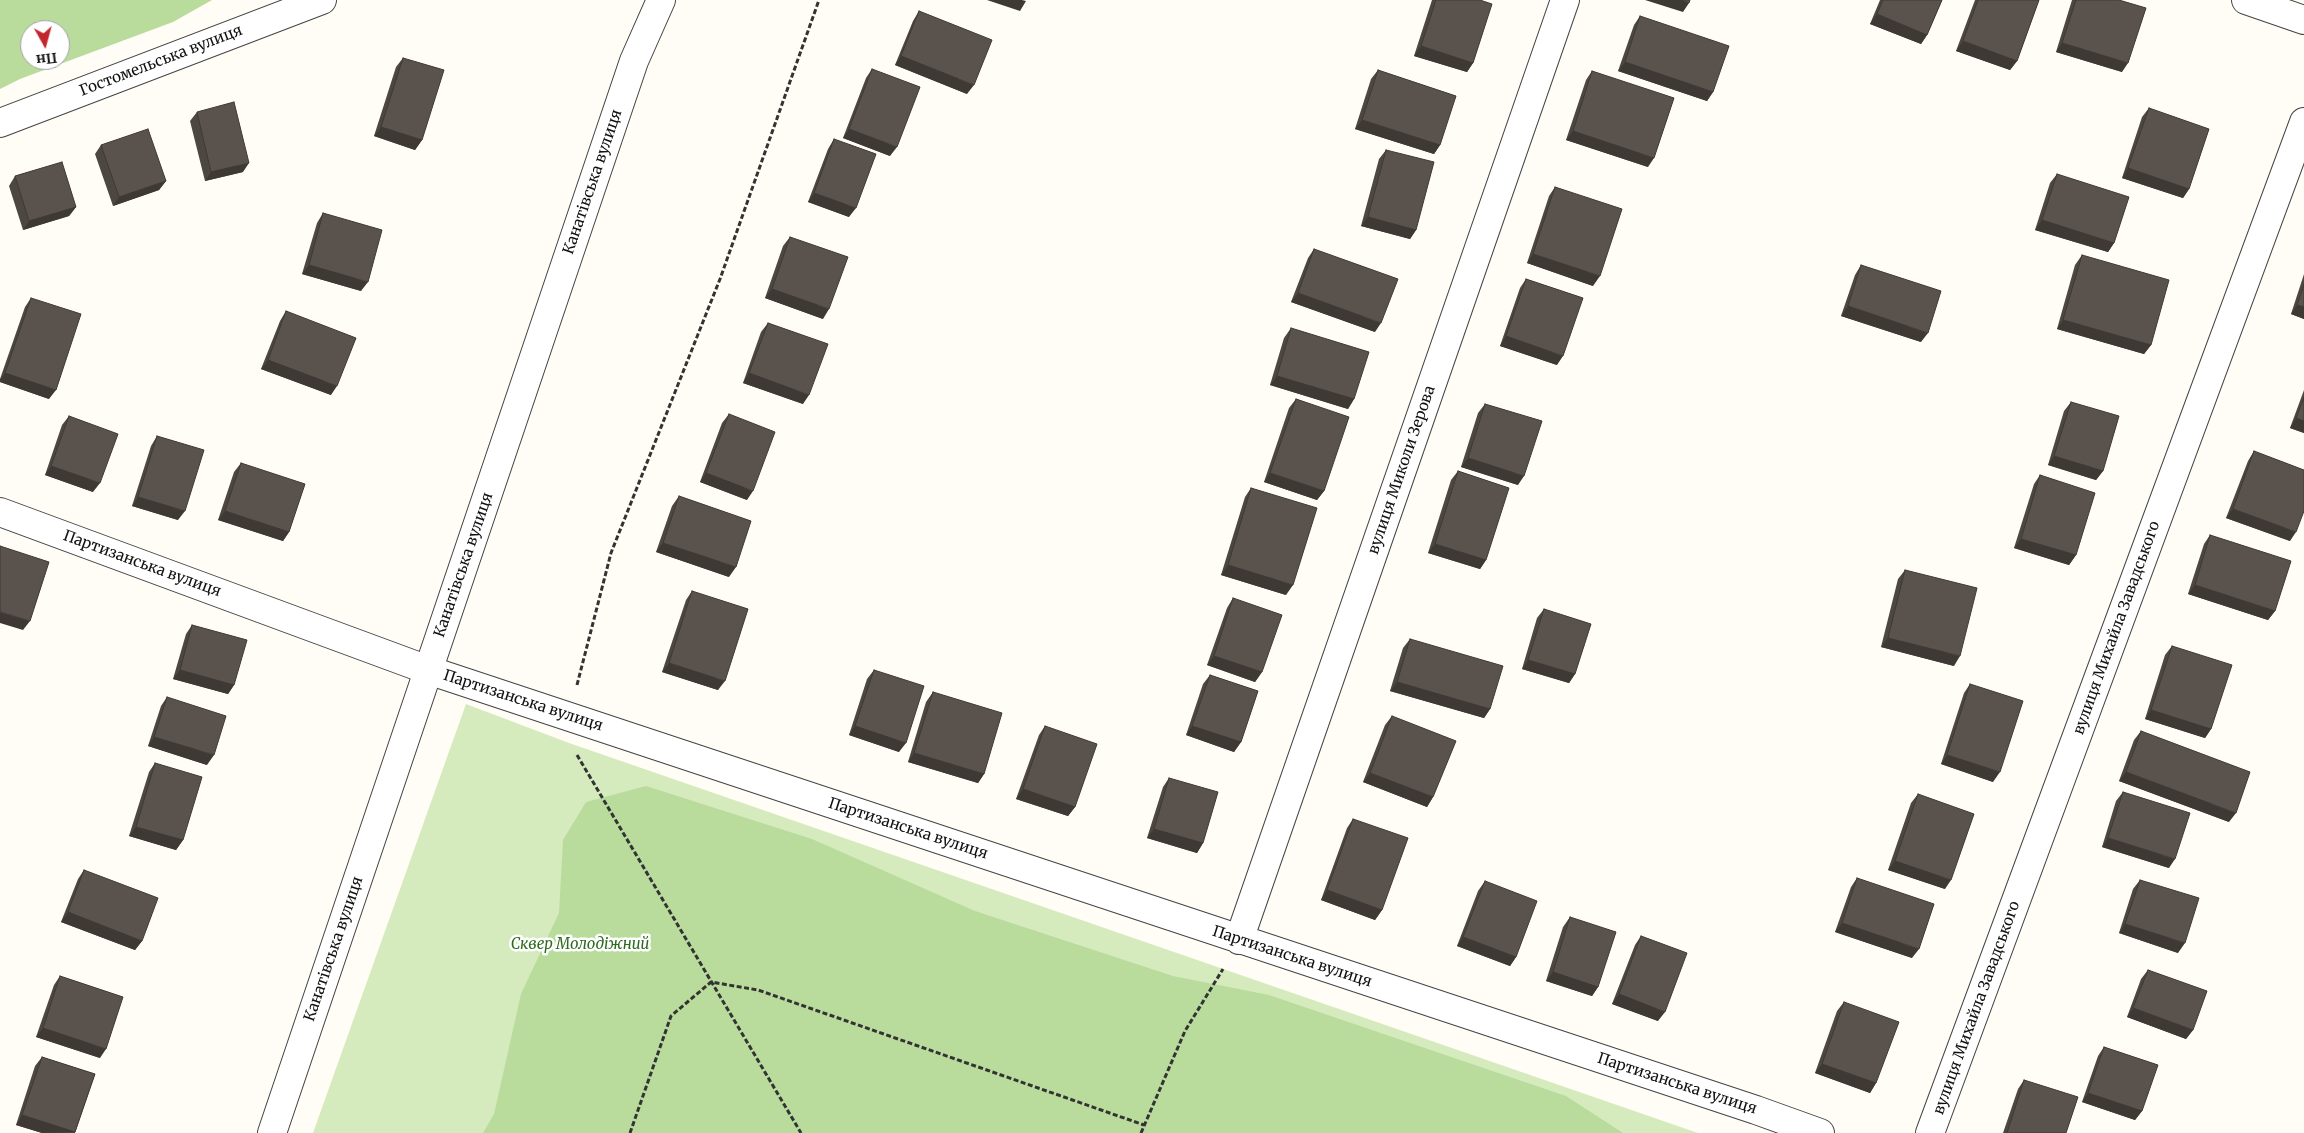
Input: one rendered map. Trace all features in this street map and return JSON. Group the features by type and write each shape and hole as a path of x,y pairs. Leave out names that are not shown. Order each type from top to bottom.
{"street":[{"name":"Гостомельська вулиця","path":"0,123 322,0"},
{"name":"Канатівська вулиця","path":"272,1133 634,61 661,0"},
{"name":"вулиця Миколи Зерова","path":"1239,940 1565,0"},
{"path":"2246,0 2304,20"},
{"name":"вулиця Михайла Завадського","path":"1930,1133 2304,122"},
{"name":"Партизанська вулиця","path":"0,512 428,670 1747,1107 1820,1133"}],"path":[{"path":"801,1133 569,743 569,716 611,553 720,279 819,0"},
{"path":"1141,1133 1185,1031 1239,940"},
{"path":"711,982 758,990 1144,1125"},
{"path":"630,1133 671,1016 711,982"}],"green space":[{"path":"0,0 212,0 173,22 70,60 70,20 20,20 20,70 44,70 0,89"},
{"name":"Сквер Молодіжний","path":"466,704 569,743 1698,1133 313,1133"},
{"name":"Сквер Молодіжний","path":"646,786 812,839 975,911 1173,976 1269,995 1566,1096 1623,1133 483,1133 494,1114 521,994 559,913 563,840 586,802"}],"building":[{"path":"1436,0 1480,0 1492,4 1473,63 1421,46"},
{"path":"1883,0 1942,0 1927,35 1877,14"},
{"path":"1978,0 2039,0 2017,61 1963,41"},
{"path":"2076,0 2119,0 2146,8 2128,63 2062,43"},
{"path":"919,11 992,40 974,85 901,56"},
{"path":"1640,16 1729,46 1713,92 1625,62"},
{"path":"403,58 444,70 422,140 381,127"},
{"path":"872,69 920,87 897,147 849,129"},
{"path":"1378,70 1456,96 1440,145 1362,120"},
{"path":"1592,71 1674,98 1654,158 1573,131"},
{"path":"234,102 249,163 211,172 197,112"},
{"path":"2149,108 2209,129 2189,189 2128,168"},
{"path":"148,129 166,181 119,197 101,145"},
{"path":"834,139 876,154 856,208 814,193"},
{"path":"1386,150 1434,162 1416,230 1368,217"},
{"path":"62,162 76,207 29,221 15,176"},
{"path":"2057,174 2129,197 2114,243 2042,220"},
{"path":"1555,187 1622,209 1600,276 1533,254"},
{"path":"323,213 382,230 368,282 309,265"},
{"path":"790,237 848,257 829,309 772,289"},
{"path":"1314,249 1398,279 1381,323 1298,293"},
{"path":"2082,255 2169,280 2151,345 2063,320"},
{"path":"1861,265 1941,291 1928,333 1848,306"},
{"path":"1526,279 1583,298 1563,356 1506,336"},
{"path":"2304,285 2304,307 2297,305"},
{"path":"31,298 81,314 56,390 5,373"},
{"path":"286,311 356,338 337,386 268,360"},
{"path":"768,323 828,344 809,395 749,373"},
{"path":"1291,328 1369,352 1354,399 1277,376"},
{"path":"2304,398 2304,421 2296,418"},
{"path":"1296,399 1349,417 1324,491 1270,473"},
{"path":"2071,402 2119,416 2103,471 2054,456"},
{"path":"1485,404 1542,421 1524,476 1468,458"},
{"path":"729,414 775,432 753,491 706,473"},
{"path":"69,416 118,434 100,483 51,466"},
{"path":"157,436 204,450 185,511 138,497"},
{"path":"2254,451 2304,470 2304,511 2296,532 2233,509"},
{"path":"241,463 305,484 289,532 225,511"},
{"path":"1458,471 1509,488 1486,560 1435,544"},
{"path":"2040,475 2095,493 2076,555 2021,539"},
{"path":"1251,488 1317,508 1293,585 1228,565"},
{"path":"679,496 751,521 736,567 663,543"},
{"path":"2210,535 2291,561 2275,611 2195,585"},
{"path":"0,546 49,562 30,621 0,612"},
{"path":"1905,570 1977,588 1960,656 1888,638"},
{"path":"692,591 748,609 725,681 669,663"},
{"path":"1233,598 1282,615 1262,672 1214,656"},
{"path":"1544,609 1591,624 1575,674 1528,660"},
{"path":"192,625 247,640 234,685 180,670"},
{"path":"1410,639 1503,666 1490,709 1397,682"},
{"path":"2172,646 2232,665 2211,729 2151,710"},
{"path":"874,670 924,686 906,743 855,726"},
{"path":"1210,675 1258,691 1241,742 1192,726"},
{"path":"1970,684 2023,701 2000,772 1947,755"},
{"path":"933,692 1002,713 984,774 914,753"},
{"path":"167,697 226,716 214,755 154,737"},
{"path":"1392,716 1456,741 1433,797 1370,773"},
{"path":"1045,726 1097,744 1075,807 1023,789"},
{"path":"2141,731 2250,772 2236,813 2126,772"},
{"path":"155,763 202,777 183,840 136,827"},
{"path":"1169,778 1218,792 1203,843 1154,829"},
{"path":"2123,792 2190,813 2175,859 2108,838"},
{"path":"1918,794 1974,814 1951,880 1895,861"},
{"path":"1353,819 1408,838 1382,910 1327,890"},
{"path":"84,870 158,898 142,941 68,912"},
{"path":"1857,878 1934,904 1919,949 1842,923"},
{"path":"2140,880 2199,898 2185,943 2125,924"},
{"path":"1485,881 1537,901 1516,957 1463,937"},
{"path":"1570,917 1616,932 1598,987 1553,972"},
{"path":"1641,936 1687,953 1665,1012 1619,994"},
{"path":"2148,970 2207,991 2193,1030 2133,1008"},
{"path":"60,976 123,997 106,1049 43,1028"},
{"path":"1844,1002 1899,1022 1876,1083 1822,1064"},
{"path":"2104,1047 2158,1065 2142,1111 2088,1093"},
{"path":"42,1057 95,1074 75,1132 22,1115"},
{"path":"2024,1080 2078,1097 2066,1133 2007,1133"}]}
